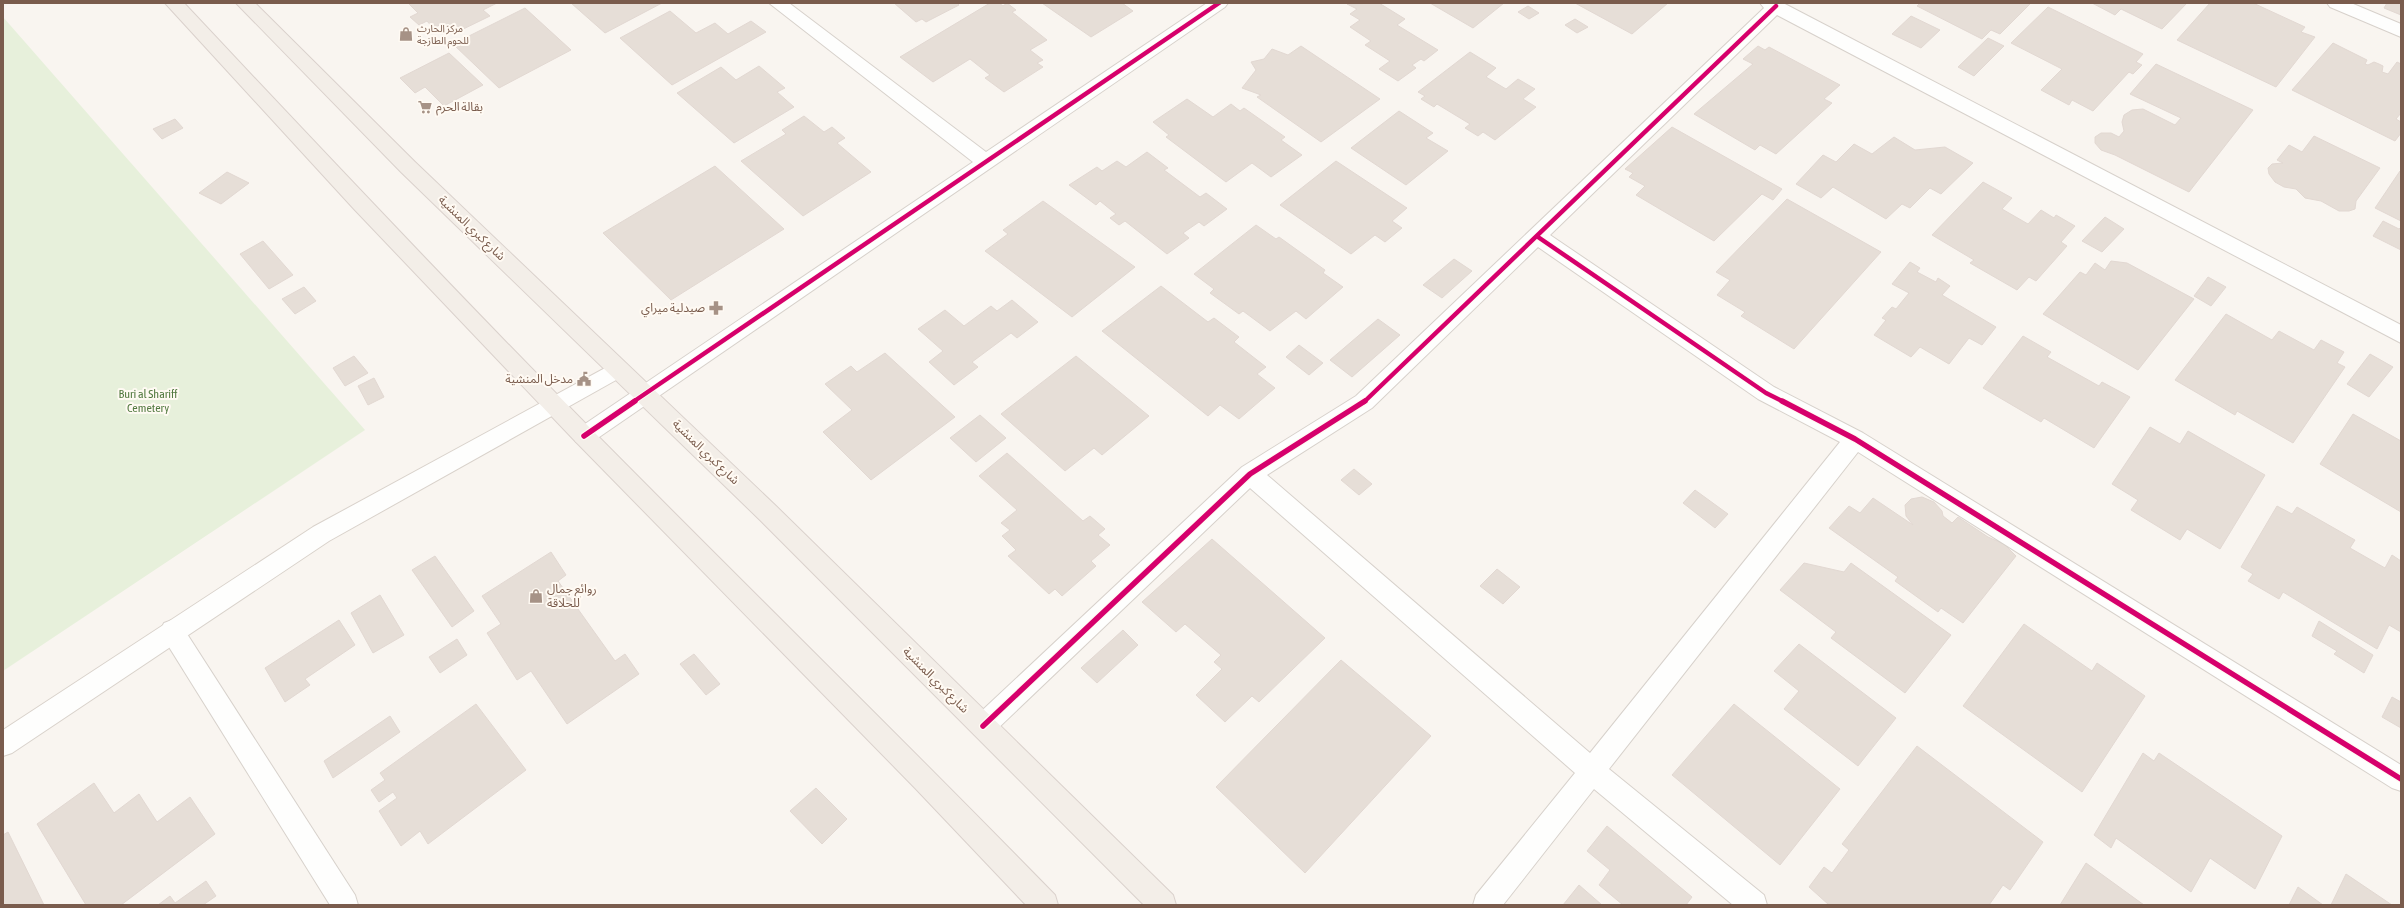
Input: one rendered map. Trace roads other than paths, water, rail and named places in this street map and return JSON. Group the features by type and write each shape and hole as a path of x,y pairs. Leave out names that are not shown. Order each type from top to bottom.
{"main road":[{"path":"174,3 361,204 556,405 584,436 918,774 1045,905"},
{"name":"شارع كبري المنشية","path":"245,3 408,167 618,369 646,393 1163,905"}],"street":[{"path":"778,3 986,162"},
{"path":"584,436 1219,3"},
{"path":"2336,3 2401,31"},
{"path":"983,726 1250,474 1364,402 1538,237 1772,5 2401,334"},
{"path":"1538,237 1766,393 1855,439 2401,779"},
{"path":"3,744 321,534 556,405 618,369"},
{"path":"1486,905 1855,439"},
{"path":"1250,474 1592,772 1754,905"},
{"path":"172,631 345,905"}],"place":[{"name":"مركز الحارث للحوم الطازجة","path":"406,34"},
{"name":"بقالة الحرم","path":"425,107"},
{"name":"صيدلية ميراي","path":"716,308"},
{"name":"مدخل المنشية","path":"584,379"},
{"name":"روائع جمال للحلاقة","path":"536,596"}],"park label":[{"name":"Buri al Shariff Cemetery","path":"148,401"}]}
